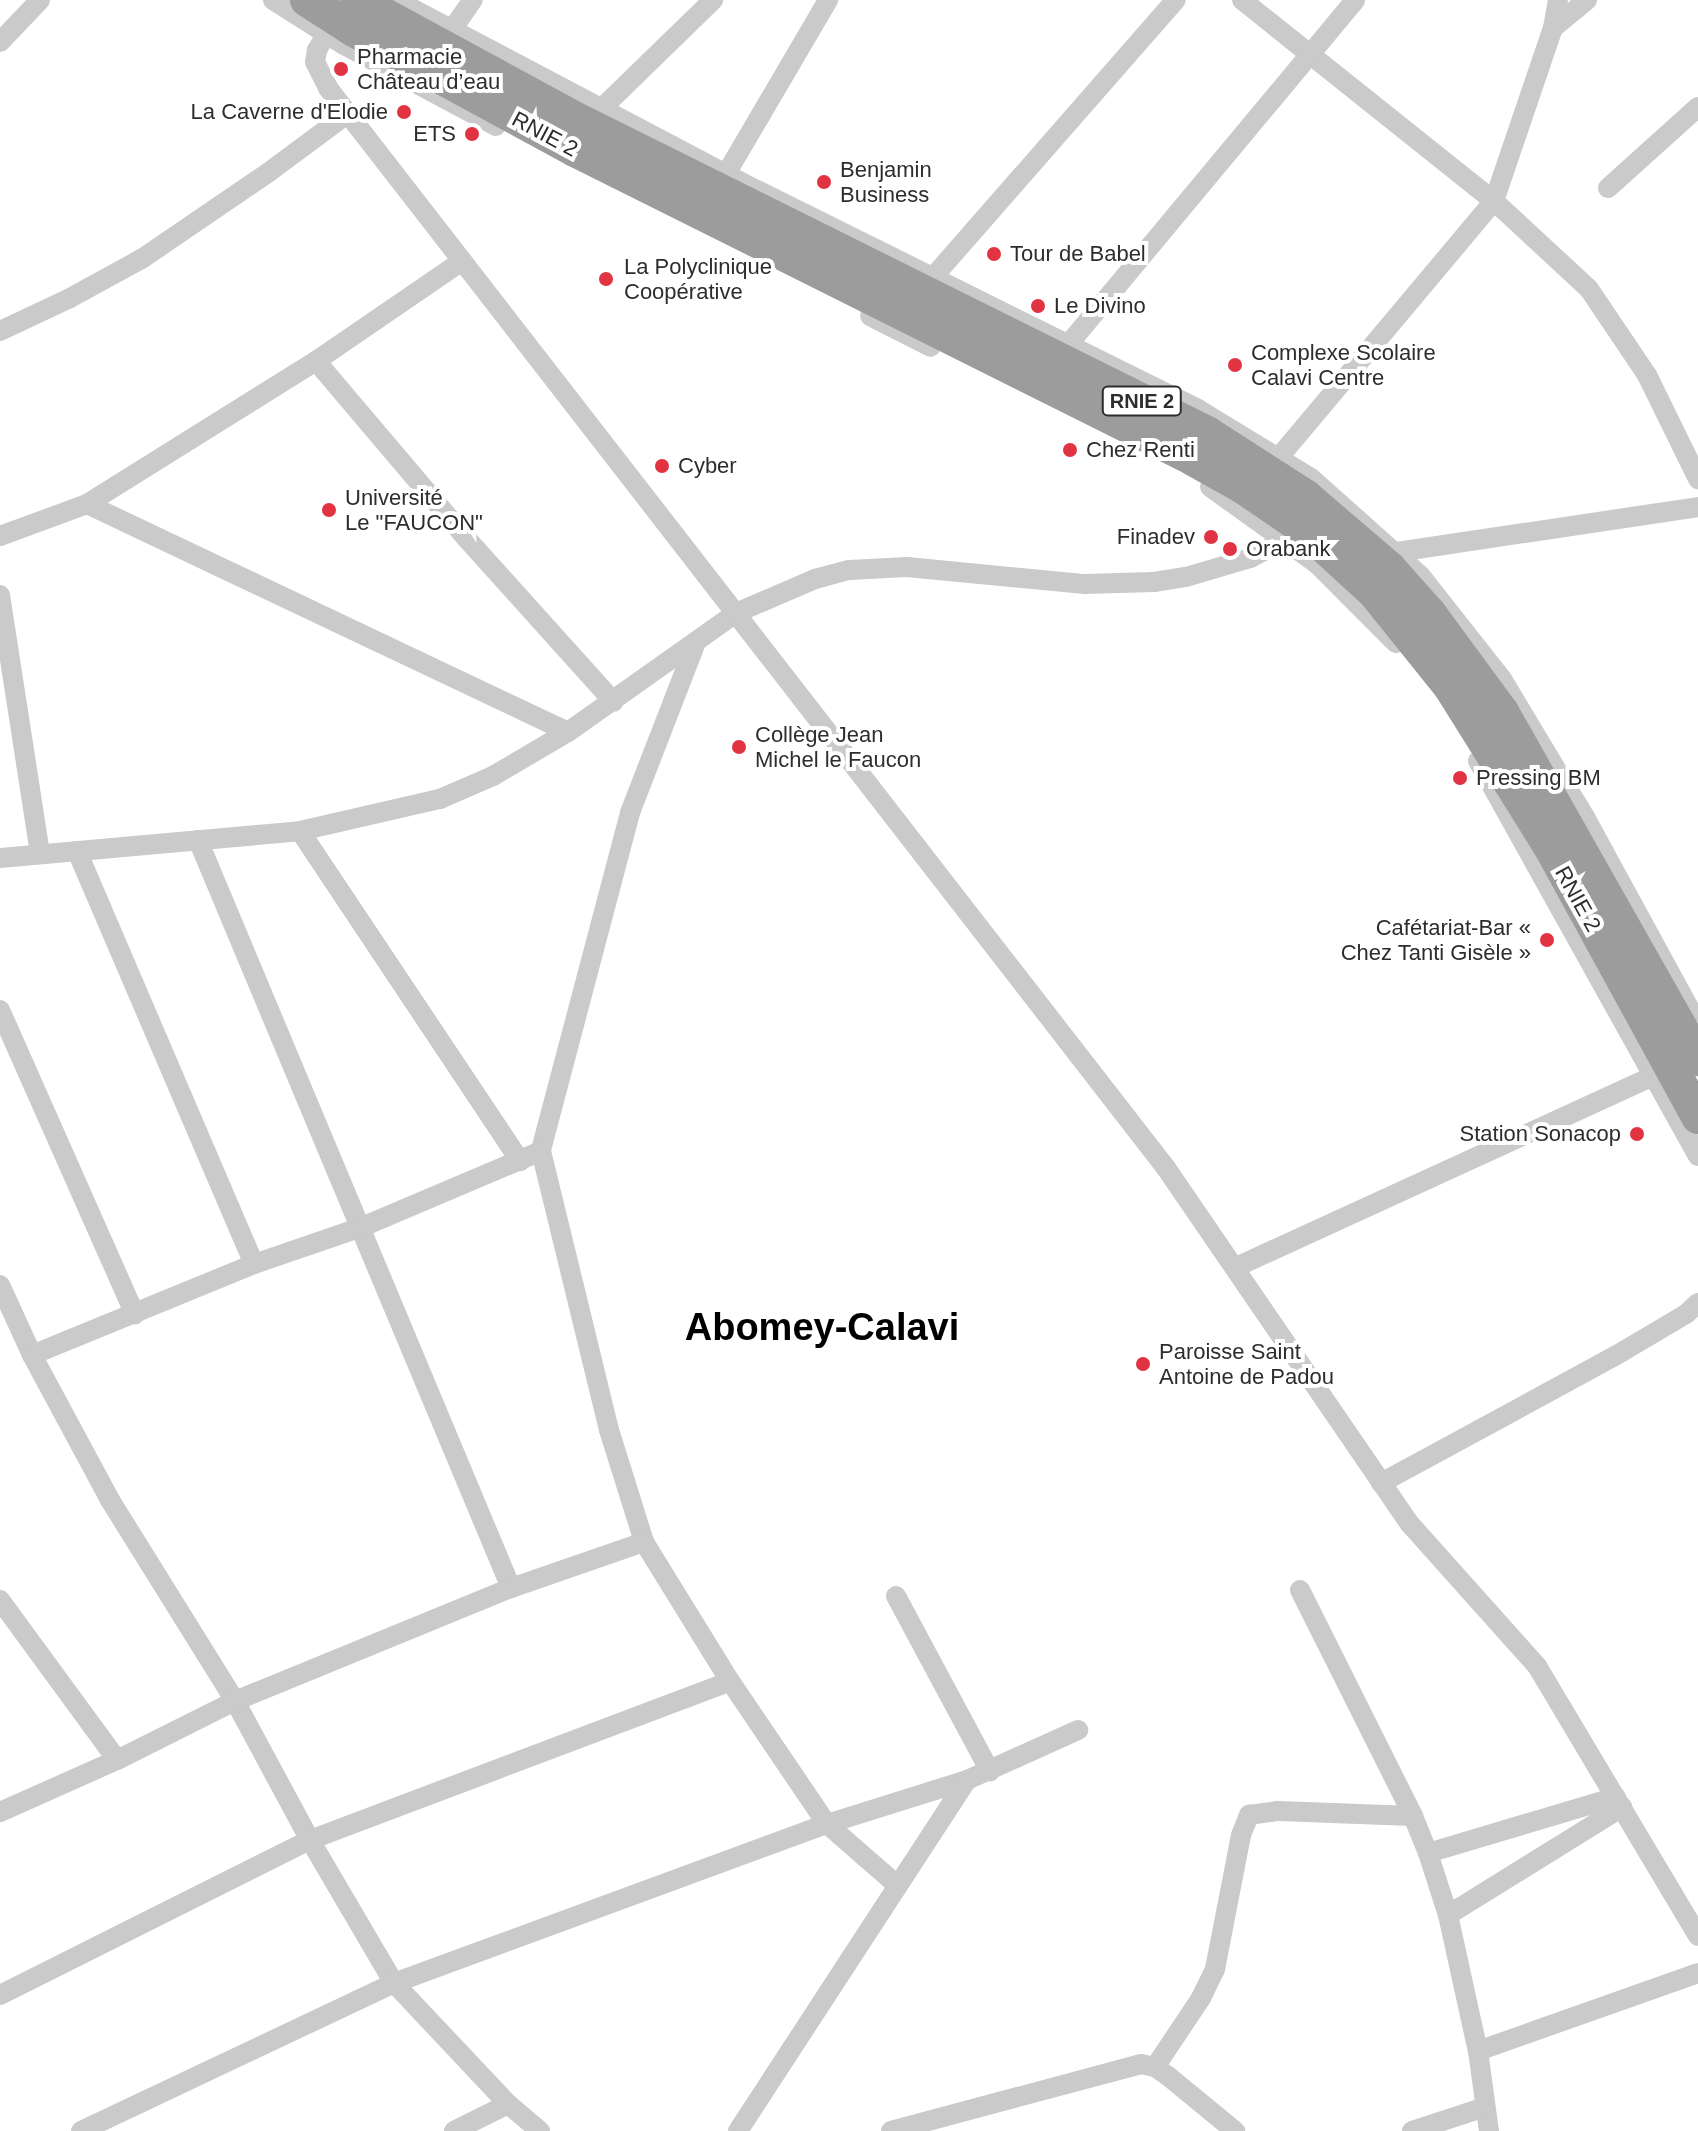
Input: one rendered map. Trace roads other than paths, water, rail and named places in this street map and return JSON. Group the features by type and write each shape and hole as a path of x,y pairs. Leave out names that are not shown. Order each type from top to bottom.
{"highway":[{"name":"RNIE 2","path":"307,0 584,123 1207,433 1305,496 1389,568 1430,614 1502,712 1698,1059"},
{"name":"RNIE 2","path":"341,13 575,150 1184,454 1243,487 1306,530 1375,593 1451,688 1551,848 1698,1117"}],"street":[{"path":"0,42 40,0"},
{"path":"273,0 341,13 580,170 1159,458 1216,490 1287,539 1357,602 1423,676 1470,746 1698,1156"},
{"path":"396,0 600,110 1198,409 1280,456 1343,504 1397,552 1444,602 1502,679 1585,817 1698,1024"},
{"path":"451,31 473,0"},
{"path":"600,110 713,0"},
{"path":"726,174 828,0"},
{"path":"934,276 1176,0"},
{"path":"1242,0 1494,201 1589,289 1647,375 1698,479"},
{"path":"1067,346 1355,0"},
{"path":"1280,456 1494,201 1553,28 1558,0"},
{"path":"1553,28 1587,0"},
{"path":"341,13 315,62 318,73 1166,1168 1381,1483 1438,1558 1502,1623 1537,1666 1698,1936"},
{"path":"1608,188 1698,107"},
{"path":"0,331 70,298 143,258 269,172 347,114"},
{"path":"0,536 87,504 316,361 462,261"},
{"path":"316,361 467,539 614,702"},
{"path":"87,504 568,732"},
{"path":"1397,552 1698,507"},
{"path":"0,858 300,831 440,799 493,776 568,732 695,645 736,613 787,588 849,570 907,567 1085,584 1154,582 1186,577 1250,558 1287,539"},
{"path":"0,595 40,854"},
{"path":"695,645 630,813 541,1151 609,1430 644,1542 730,1681 827,1824 898,1886"},
{"path":"300,831 520,1161"},
{"path":"198,840 511,1588"},
{"path":"77,851 254,1264"},
{"path":"0,1010 135,1314"},
{"path":"1236,1267 1655,1075"},
{"path":"32,1355 254,1264 362,1227 541,1151"},
{"path":"0,1285 6,1315 32,1355 110,1500 235,1701 310,1840 394,1983 508,2104 540,2131"},
{"path":"1381,1483 1615,1356 1686,1314 1698,1303"},
{"path":"0,1812 117,1760 235,1701 511,1588 644,1542"},
{"path":"1300,1590 1413,1816 1428,1853 1448,1915 1478,2051 1489,2131"},
{"path":"896,1596 990,1771"},
{"path":"0,1600 117,1760"},
{"path":"0,1995 310,1840 730,1681"},
{"path":"81,2131 394,1983 827,1824 967,1780 1078,1730"},
{"path":"738,2131 967,1780"},
{"path":"1428,1853 1619,1802"},
{"path":"1448,1915 1619,1802"},
{"path":"1155,2067 1201,1998 1215,1969 1241,1835 1249,1815 1278,1811 1413,1816"},
{"path":"1478,2051 1698,1973"},
{"path":"891,2131 1131,2065 1155,2067 1235,2131"},
{"path":"454,2131 508,2104"},
{"path":"1412,2131 1485,2107"}],"place":[{"name":"Pharmacie Château d’eau","path":"341,69"},
{"name":"La Caverne d'Elodie","path":"404,112"},
{"name":"ETS","path":"472,134"},
{"name":"Benjamin Business","path":"824,182"},
{"name":"Tour de Babel","path":"994,254"},
{"name":"La Polyclinique Coopérative","path":"606,279"},
{"name":"Le Divino","path":"1038,306"},
{"name":"Complexe Scolaire Calavi Centre","path":"1235,365"},
{"name":"Chez Renti","path":"1070,450"},
{"name":"Cyber","path":"662,466"},
{"name":"Université Le \"FAUCON\"","path":"329,510"},
{"name":"Finadev","path":"1211,537"},
{"name":"Orabank","path":"1230,549"},
{"name":"Collège Jean Michel le Faucon","path":"739,747"},
{"name":"Pressing BM","path":"1460,778"},
{"name":"Cafétariat-Bar « Chez Tanti Gisèle »","path":"1547,940"},
{"name":"Station Sonacop","path":"1637,1134"},
{"name":"Paroisse Saint Antoine de Padou","path":"1143,1364"}],"district":[{"name":"Abomey-Calavi","path":"822,1328"}]}
